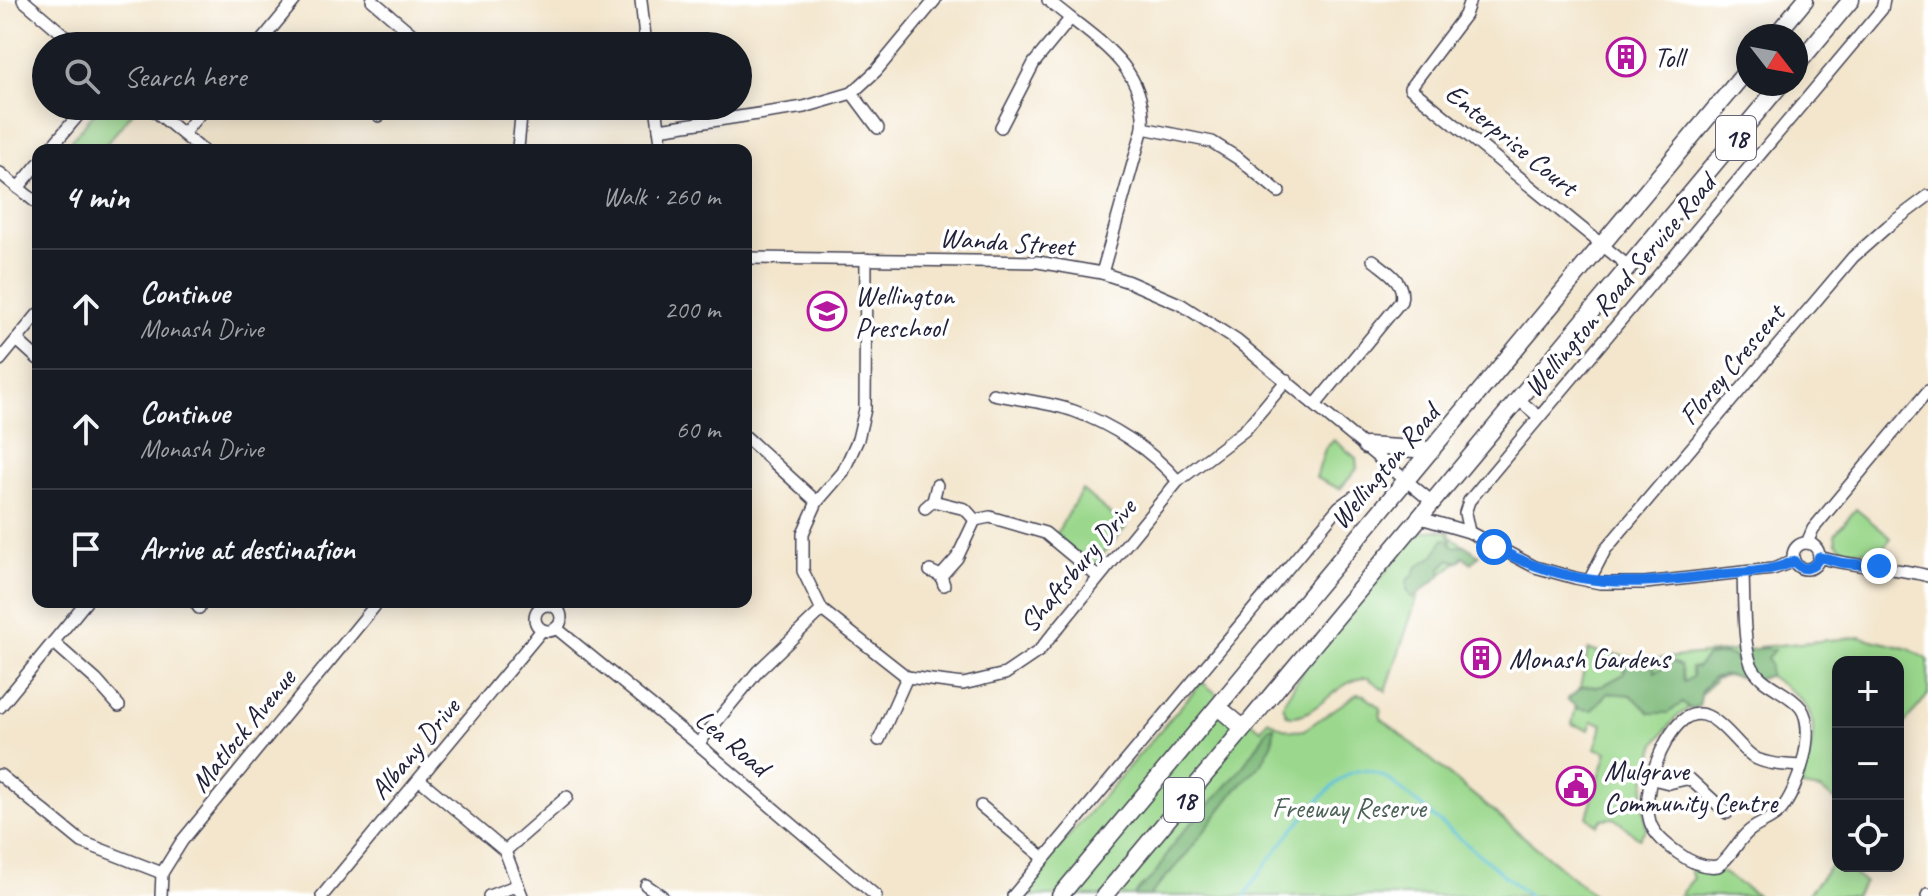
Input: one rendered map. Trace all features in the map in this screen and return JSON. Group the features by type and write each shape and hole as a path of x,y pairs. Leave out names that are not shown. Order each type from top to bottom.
{"highway":[{"path":"1785,24 1805,0"},
{"path":"1808,52 1851,0"},
{"name":"Wellington Road","path":"1060,896 1736,84"},
{"name":"Wellington Road","path":"1104,896 1771,96"},
{"path":"1366,446 1432,450"},
{"path":"1218,707 1243,728"}],"street":[{"path":"23,0 61,32"},
{"path":"372,0 408,32"},
{"path":"641,0 644,32"},
{"path":"752,115 804,107 852,93 876,71 935,0"},
{"path":"1048,0 1119,59 1134,78 1144,107 1143,128 1102,273"},
{"name":"Enterprise Court","path":"1470,0 1465,15 1410,88 1628,266"},
{"name":"Wellington Road Service Road","path":"1469,532 1467,505 1849,49 1882,9 1884,0"},
{"path":"267,32 288,3"},
{"path":"1001,127 1034,63 1070,19"},
{"path":"852,93 878,128"},
{"path":"54,144 74,120"},
{"path":"166,120 195,144"},
{"path":"183,134 194,120"},
{"path":"518,144 521,120"},
{"path":"658,120 661,144"},
{"path":"659,129 718,120"},
{"path":"1143,128 1212,142 1239,159 1279,192"},
{"path":"18,188 32,171"},
{"path":"0,173 32,199"},
{"path":"1924,199 1928,213"},
{"name":"Florey Crescent","path":"1589,581 1605,550 1853,257 1924,199"},
{"name":"Wanda Street","path":"752,258 1038,262 1102,273 1182,305 1236,340 1431,501"},
{"path":"866,259 865,409 858,439 843,472 817,502 803,533 803,571 822,610 907,677 879,740"},
{"path":"1316,404 1401,301 1403,293 1399,282 1373,260"},
{"path":"0,360 32,321"},
{"path":"17,340 32,354"},
{"name":"Shaftsbury Drive","path":"907,677 963,684 1005,674 1039,651 1178,481 1245,430 1287,380"},
{"path":"1807,543 1817,548 1819,557 1814,566 1807,569 1799,567 1794,561 1796,548 1807,543 1813,529 1928,391"},
{"path":"993,394 1073,410 1118,431 1163,464 1178,481"},
{"path":"1517,398 1539,417"},
{"path":"752,442 817,502"},
{"path":"937,485 929,505 965,509 975,520"},
{"name":"Wellington Road","path":"1013,896 1339,507 1353,497"},
{"path":"975,520 990,517 1045,533 1098,577"},
{"path":"1417,517 1469,532 1525,563 1589,581 1636,584 1773,569 1794,561"},
{"path":"938,578 957,558 975,520"},
{"path":"1819,557 1928,576"},
{"path":"1743,572 1750,660 1761,678 1794,701 1806,719 1809,742 1794,789 1781,811 1771,820 1748,831 1724,862 1712,867 1683,856 1655,833 1648,818 1661,748 1669,734 1697,713 1712,718 1757,759 1800,766"},
{"path":"0,707 81,608"},
{"name":"Matlock Avenue","path":"161,896 162,873 182,841 373,608"},
{"path":"535,608 535,619 542,630 548,631 556,628 561,619 559,608"},
{"path":"698,744 758,671 822,610"},
{"name":"Lea Road","path":"556,628 876,896"},
{"name":"Albany Drive","path":"322,896 542,630"},
{"path":"53,642 96,680 119,706"},
{"path":"0,775 82,842 162,873"},
{"path":"419,779 505,851 520,891 489,896"},
{"path":"1653,779 1669,783 1691,780 1727,813"},
{"path":"505,851 567,797"},
{"path":"981,806 1044,858"},
{"path":"646,885 662,896"}],"green space":[{"path":"88,120 126,120 106,144 68,144"},
{"path":"1334,440 1356,458 1357,469 1340,489 1316,478 1325,449"},
{"path":"1082,490 1126,527 1093,566 1055,536"},
{"path":"1856,509 1891,538 1880,552 1845,549 1836,543 1835,534"},
{"path":"1421,532 1450,532 1449,536 1472,550 1419,592 1386,691 1368,678 1357,679 1307,712 1297,716 1287,715 1283,706 1285,700 1306,666 1414,538"},
{"path":"1444,539 1451,540 1450,544 1455,547 1464,545 1479,555 1472,563 1463,557 1457,562 1450,559 1441,568 1441,575 1413,598 1407,590 1408,579 1434,555"},
{"path":"1860,637 1909,649 1928,660 1928,695 1904,724 1904,656 1832,656 1832,798 1821,790 1801,787 1813,738 1810,715 1795,694 1757,662 1759,647"},
{"path":"1588,650 1647,660 1741,650 1744,667 1731,675 1715,679 1692,706 1676,717 1656,743 1643,795 1646,829 1639,838 1614,818 1602,819 1597,825 1587,817 1607,752 1595,748 1603,724 1592,721 1589,730 1572,724"},
{"path":"1744,650 1774,650 1767,658 1769,676 1755,679 1725,675 1712,678 1702,691 1699,706 1691,709 1682,703 1668,713 1650,713 1631,695 1608,693 1592,710 1579,709 1567,699 1583,687 1602,686 1624,674 1629,659 1653,664 1655,672 1673,662 1680,666 1684,682 1693,676 1691,668 1697,667 1707,656 1725,654 1733,656 1737,662 1746,659"},
{"name":"Freeway Reserve","path":"1202,682 1261,729 1268,720 1290,730 1304,730 1357,694 1364,695 1380,708 1381,718 1595,896 1017,896"},
{"path":"1274,727 1273,742 1262,763 1237,789 1185,856 1149,896 1134,896 1155,874 1178,837 1240,770 1268,728"},
{"path":"1832,865 1832,872 1851,872 1865,883 1854,896 1806,896"},
{"path":"1690,868 1712,874 1722,872 1758,896 1679,896 1693,879"}],"waterway":[{"path":"1245,896 1310,810 1340,780 1362,770 1378,773 1392,782 1529,896"}],"place":[{"name":"Toll","path":"1626,57"},
{"name":"Wellington Preschool","path":"827,311"},
{"name":"Monash Gardens","path":"1481,658"},
{"name":"Mulgrave Community Centre","path":"1576,786"}],"route":[{"path":"1494,547 1547,571 1600,583 1645,583 1773,569 1794,561 1799,567 1807,569 1814,566 1819,557 1842,563 1879,566"}]}
